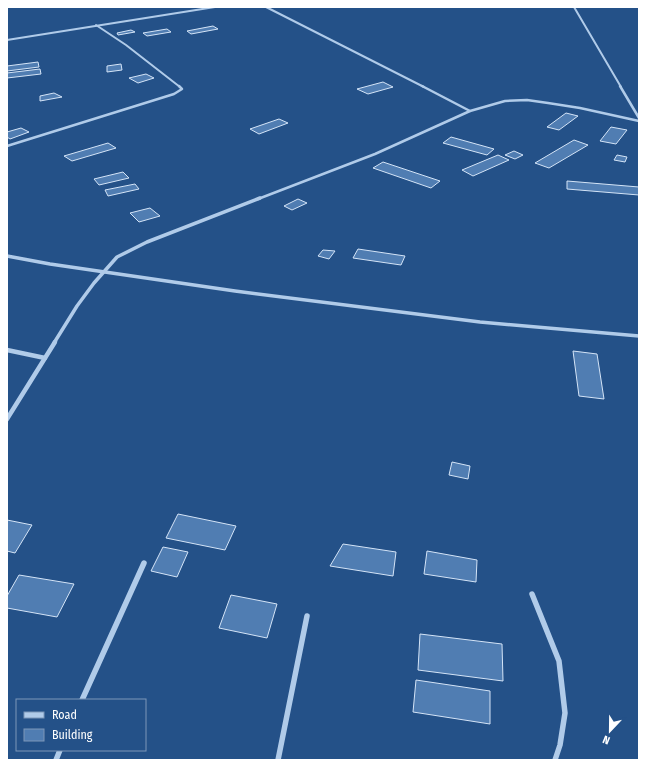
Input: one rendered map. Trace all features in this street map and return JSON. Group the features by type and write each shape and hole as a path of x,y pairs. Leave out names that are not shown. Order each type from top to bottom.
{"street":[{"path":"7,40 215,7"},
{"path":"266,7 470,111"},
{"path":"574,7 639,120"},
{"path":"7,146 174,94 182,88 126,45 96,25"},
{"path":"7,419 77,306 103,272 117,257 147,242 375,154 470,111 505,101 527,100 580,108 639,120"},
{"path":"7,256 50,264 235,291 480,322 639,336"},
{"path":"7,350 45,358"},
{"path":"82,699 144,563"},
{"path":"532,594 559,661 565,713 560,745 555,760"},
{"path":"278,760 307,616"}],"building":[{"path":"213,26 218,29 191,34 187,31"},
{"path":"167,29 171,32 147,36 143,33"},
{"path":"131,30 135,32 118,35 117,33"},
{"path":"38,62 39,67 7,71 7,66"},
{"path":"121,64 122,70 107,72 107,66"},
{"path":"40,69 41,74 7,78 7,73"},
{"path":"146,74 154,78 138,83 129,78"},
{"path":"383,82 393,87 368,94 357,89"},
{"path":"54,93 62,97 40,101 40,96"},
{"path":"566,113 578,116 559,130 547,127"},
{"path":"279,119 288,123 259,134 250,129"},
{"path":"611,127 627,130 616,144 600,141"},
{"path":"21,128 29,132 10,139 7,137 7,132"},
{"path":"451,137 494,149 487,155 443,143"},
{"path":"574,140 588,145 549,168 535,163"},
{"path":"108,143 116,148 72,161 64,156"},
{"path":"514,151 523,155 515,159 505,155"},
{"path":"498,155 509,160 473,176 462,170"},
{"path":"617,155 627,157 625,162 614,160"},
{"path":"383,162 440,181 431,188 373,168"},
{"path":"123,172 129,178 99,185 94,179"},
{"path":"567,181 639,187 639,195 567,189"},
{"path":"135,184 139,189 108,196 105,190"},
{"path":"298,199 307,203 292,210 284,206"},
{"path":"150,208 160,216 139,222 130,213"},
{"path":"358,249 405,256 401,265 353,258"},
{"path":"323,250 335,251 329,259 318,256"},
{"path":"573,351 597,354 604,399 579,396"},
{"path":"452,462 470,466 468,479 449,475"},
{"path":"178,514 236,526 225,550 166,538"},
{"path":"7,520 32,525 15,553 7,551"},
{"path":"343,544 396,552 393,576 330,566"},
{"path":"163,547 188,552 177,577 151,571"},
{"path":"427,551 477,560 476,582 424,574"},
{"path":"19,575 74,584 57,617 7,608 7,596"},
{"path":"231,595 277,604 267,638 219,628"},
{"path":"420,634 502,644 503,681 418,670"},
{"path":"416,680 490,691 490,724 413,712"}]}
